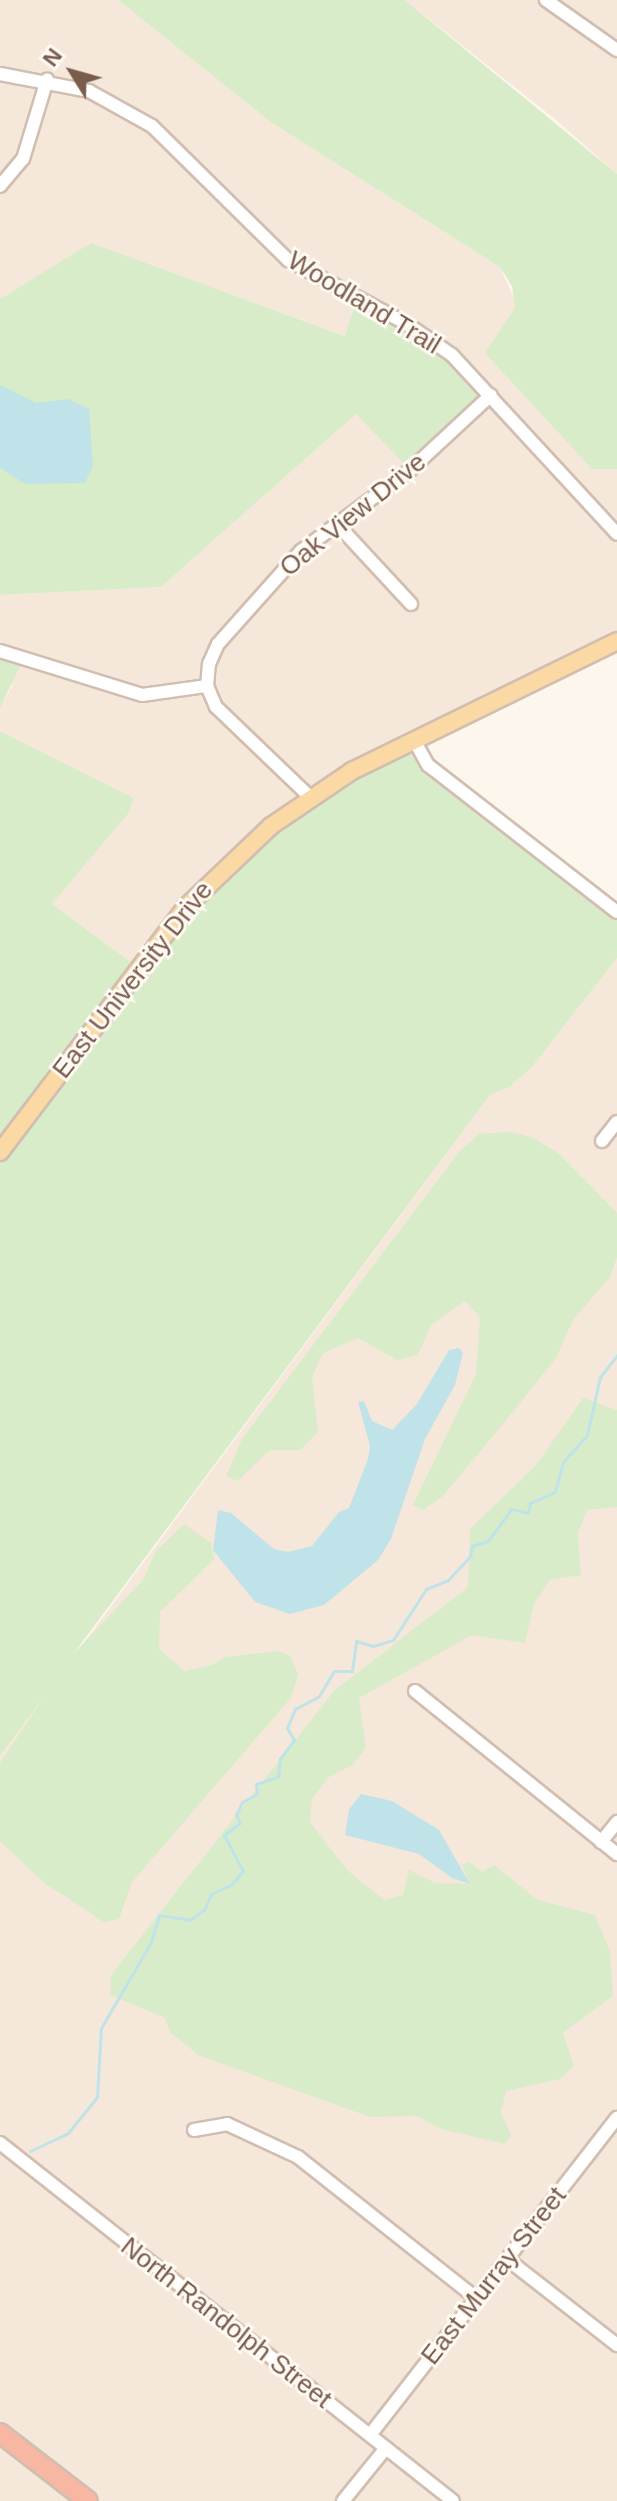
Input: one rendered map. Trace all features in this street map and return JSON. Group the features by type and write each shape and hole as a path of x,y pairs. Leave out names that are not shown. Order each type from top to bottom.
{"highway":[{"path":"0,2433 88,2501"}],"main road":[{"name":"East University Drive","path":"0,1152 186,907 252,841 310,797 414,740 617,641"}],"street":[{"path":"546,0 617,50"},
{"name":"Woodland Trail","path":"0,74 47,80 103,97 152,126 288,260 423,333 491,395 616,529"},
{"path":"0,186 23,159 47,80"},
{"name":"Oak View Drive","path":"207,686 209,664 218,644 288,564 410,470 491,395"},
{"path":"337,524 411,604"},
{"path":"0,651 142,695 207,686 216,707 310,797"},
{"path":"414,740 428,765 617,912"},
{"path":"602,1141 617,1122"},
{"path":"415,1691 617,1854"},
{"path":"601,1842 617,1822"},
{"name":"East Murray Street","path":"370,2435 617,2118"},
{"path":"194,2130 227,2124 298,2157 477,2299"},
{"name":"North Randolph Street","path":"0,2143 453,2501"},
{"path":"507,2259 617,2345"},
{"path":"343,2501 386,2448"}],"shaded area":[{"path":"0,0 118,0 272,123 500,267 592,469 617,469 617,641 414,740 139,968 52,904 128,814 134,798 0,731 0,709 12,686 0,651 0,595 161,587 357,413 355,301 346,336 91,244 0,299"},
{"path":"405,0 617,0 617,174 556,120"},
{"path":"617,958 617,2501 0,2501 0,1756 490,1095 509,1087 532,1067"}],"green space":[{"path":"118,0 405,0 617,174 617,469 592,469 485,353 515,308 512,286 500,267 272,123"},
{"path":"91,243 345,336 356,300 407,324 491,395 410,470 356,414 161,587 0,595 0,299"},
{"path":"0,651 23,659 0,709"},
{"path":"0,731 134,798 128,814 52,904 139,968 234,858 395,748 417,749 617,912 617,958 532,1067 509,1087 490,1095 74,1653 144,1579 155,1552 184,1524 211,1543 214,1559 160,1612 159,1649 184,1671 213,1665 224,1657 279,1651 290,1656 298,1674 291,1698 132,1882 119,1919 104,1922 43,1882 0,1841 0,1763 43,1698 0,1756"},
{"path":"508,1132 532,1137 559,1154 617,1213 617,1257 610,1277 573,1320 556,1358 508,1418 442,1497 423,1510 413,1505 476,1374 480,1317 465,1301 431,1325 418,1355 397,1360 358,1338 323,1353 312,1377 318,1432 300,1450 270,1450 238,1481 226,1476 242,1439 459,1152 479,1134"},
{"path":"583,1398 617,1410 617,1507 587,1510 578,1533 581,1575 550,1580 534,1604 525,1643 472,1635 359,1698 366,1748 352,1765 329,1777 312,1799 310,1822 347,1870 384,1900 403,1895 409,1870 435,1883 470,1884 462,1865 469,1862 482,1872 494,1865 538,1900 595,1915 610,1952 613,1996 563,2033 574,2066 560,2079 506,2091 501,2112 511,2135 505,2144 441,2129 417,2116 370,2117 198,2055 170,2032 165,2018 110,1995 111,1975 334,1691 468,1587 470,1529 536,1465"}],"water":[{"path":"0,385 36,403 69,399 89,409 93,466 85,483 25,484 0,468"},
{"path":"459,1348 463,1353 455,1385 425,1439 391,1539 378,1560 324,1605 290,1614 255,1602 213,1550 218,1510 231,1513 274,1549 288,1552 312,1546 339,1512 349,1508 368,1459 370,1446 358,1402 364,1401 372,1421 392,1430 417,1404 449,1350"},
{"path":"361,1794 392,1801 439,1830 470,1884 452,1878 419,1854 345,1835 349,1809"}],"waterway":[{"path":"30,2151 68,2133 97,2097 101,2028 151,1942 159,1915 190,1920 204,1910 211,1894 232,1884 243,1871 224,1835 240,1823 236,1815 242,1802 257,1794 256,1784 278,1777 280,1759 294,1740 287,1728 295,1709 319,1696 334,1671 352,1671 356,1641 373,1646 393,1640 426,1589 448,1580 470,1556 472,1546 488,1541 511,1509 528,1513 530,1503 555,1492 563,1462 587,1435 600,1377 617,1355"}]}
